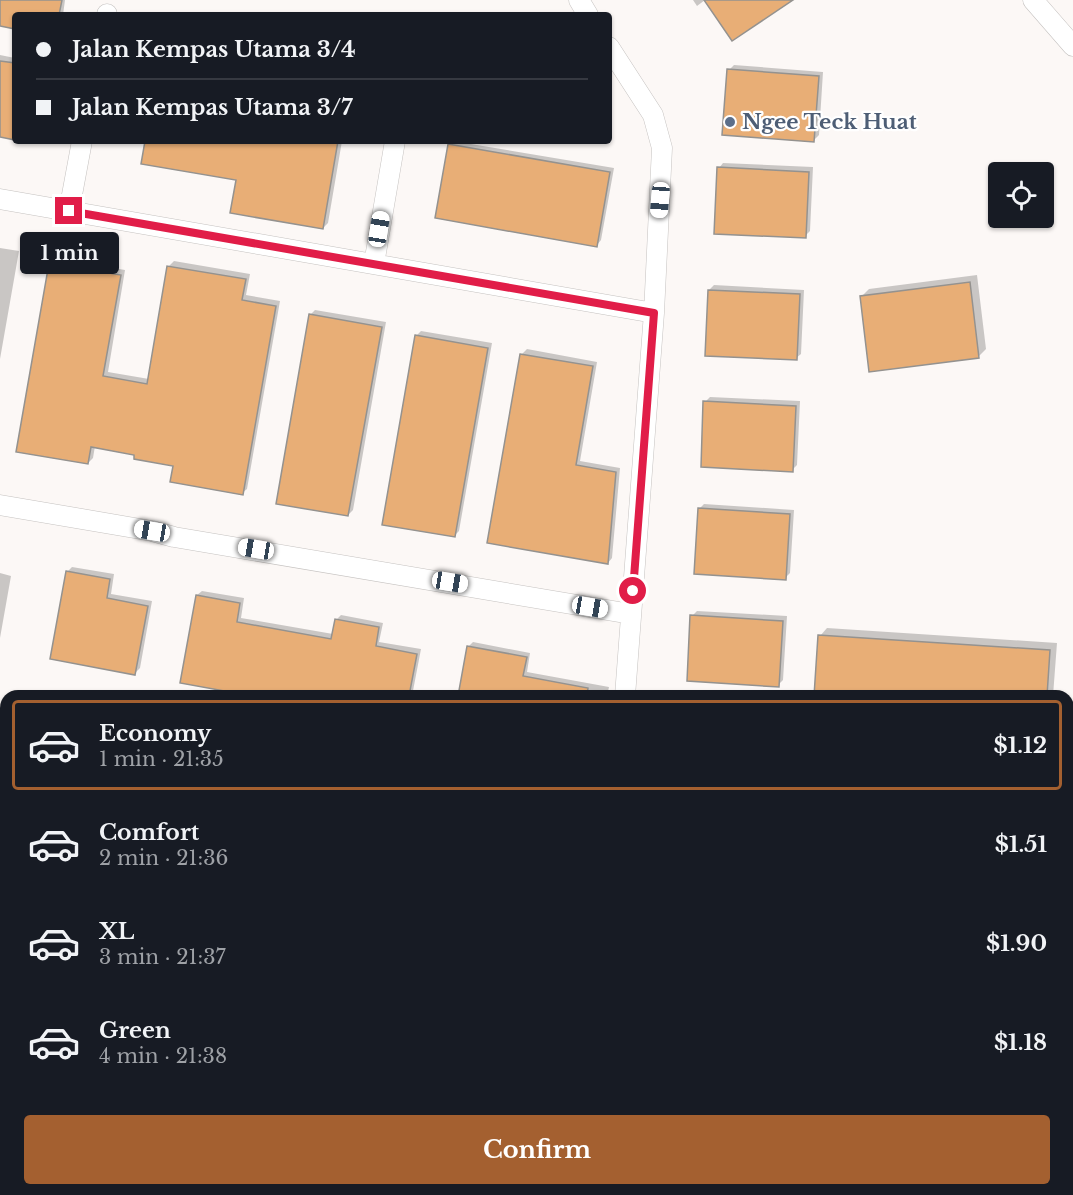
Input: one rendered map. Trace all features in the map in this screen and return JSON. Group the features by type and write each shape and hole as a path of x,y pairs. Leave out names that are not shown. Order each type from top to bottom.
{"street":[{"path":"1033,0 1073,46"},
{"path":"612,52 654,115 662,148 654,313 625,690"},
{"path":"69,211 81,144"},
{"path":"374,264 394,144"},
{"path":"0,199 654,313"},
{"path":"0,505 152,531 174,537 631,614"}],"building":[{"path":"0,0 62,0 60,12 12,12 12,28 0,26"},
{"path":"704,0 793,0 732,41"},
{"path":"0,61 12,63 12,139 0,137"},
{"path":"727,69 819,76 814,142 722,135"},
{"path":"144,144 337,144 323,229 230,213 236,180 141,164"},
{"path":"448,144 610,172 597,247 435,218"},
{"path":"717,167 809,172 806,238 714,234"},
{"path":"49,263 121,275 103,376 147,384 167,266 246,279 242,300 276,306 243,495 170,482 173,466 134,459 134,455 91,447 88,464 16,452"},
{"path":"970,282 979,358 869,372 860,296"},
{"path":"708,290 800,294 797,360 705,356"},
{"path":"309,314 382,327 348,516 276,504"},
{"path":"415,335 488,348 455,537 382,525"},
{"path":"520,354 593,366 576,465 616,472 608,564 487,543"},
{"path":"703,401 796,406 793,472 701,467"},
{"path":"698,508 790,514 786,580 694,574"},
{"path":"66,571 110,579 107,598 148,606 135,675 50,659"},
{"path":"196,595 240,603 237,622 331,639 335,619 379,627 376,646 417,654 410,690 219,690 180,683"},
{"path":"690,615 783,621 779,687 687,681"},
{"path":"818,635 1050,650 1047,690 814,690"},
{"path":"467,646 527,657 523,676 588,688 588,690 459,690"}],"place":[{"name":"Ngee Teck Huat","path":"730,122"}],"route":[{"path":"69,211 654,313 633,591"}]}
